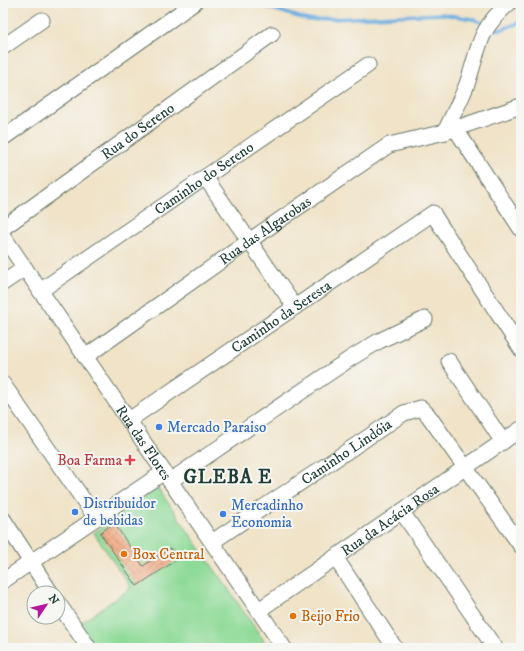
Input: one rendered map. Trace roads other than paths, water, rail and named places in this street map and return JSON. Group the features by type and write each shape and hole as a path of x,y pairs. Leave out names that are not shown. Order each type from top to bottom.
{"street":[{"path":"509,3 496,14 482,35 467,84 450,130 521,229"},
{"path":"3,138 190,5"},
{"path":"3,46 42,20"},
{"name":"Rua do Sereno","path":"3,228 272,34"},
{"name":"Caminho do Sereno","path":"40,291 368,65"},
{"name":"Rua das Algarobas","path":"85,357 388,145 450,130 521,106"},
{"path":"205,177 295,307"},
{"name":"Caminho da Seresta","path":"129,420 433,213 521,349"},
{"name":"Rua das Flores","path":"3,236 284,648"},
{"path":"3,283 25,268"},
{"path":"3,581 96,518 167,477 358,354 386,338 425,319"},
{"path":"449,361 502,442"},
{"path":"3,384 96,518"},
{"name":"Caminho Lindóia","path":"212,542 404,413 417,408 422,408 428,415 465,468"},
{"name":"Rua da Acácia Rosa","path":"259,610 521,429"},
{"path":"465,468 521,546"},
{"path":"402,512 495,648"},
{"path":"3,519 46,585"},
{"path":"335,557 395,648"},
{"path":"66,615 89,648"}],"waterway":[{"path":"254,3 308,20 442,14 473,19 485,24"},
{"path":"492,27 500,30 521,22"}],"place":[{"name":"Mercado Paraiso","path":"159,427"},
{"name":"Boa Farma","path":"130,460"},
{"name":"Distribuidor de bebidas","path":"75,512"},
{"name":"Mercadinho Economia","path":"223,514"},
{"name":"Box Central","path":"124,554"},
{"name":"Beijo Frio","path":"293,616"}],"district":[{"name":"GLEBA E","path":"228,477"}]}
